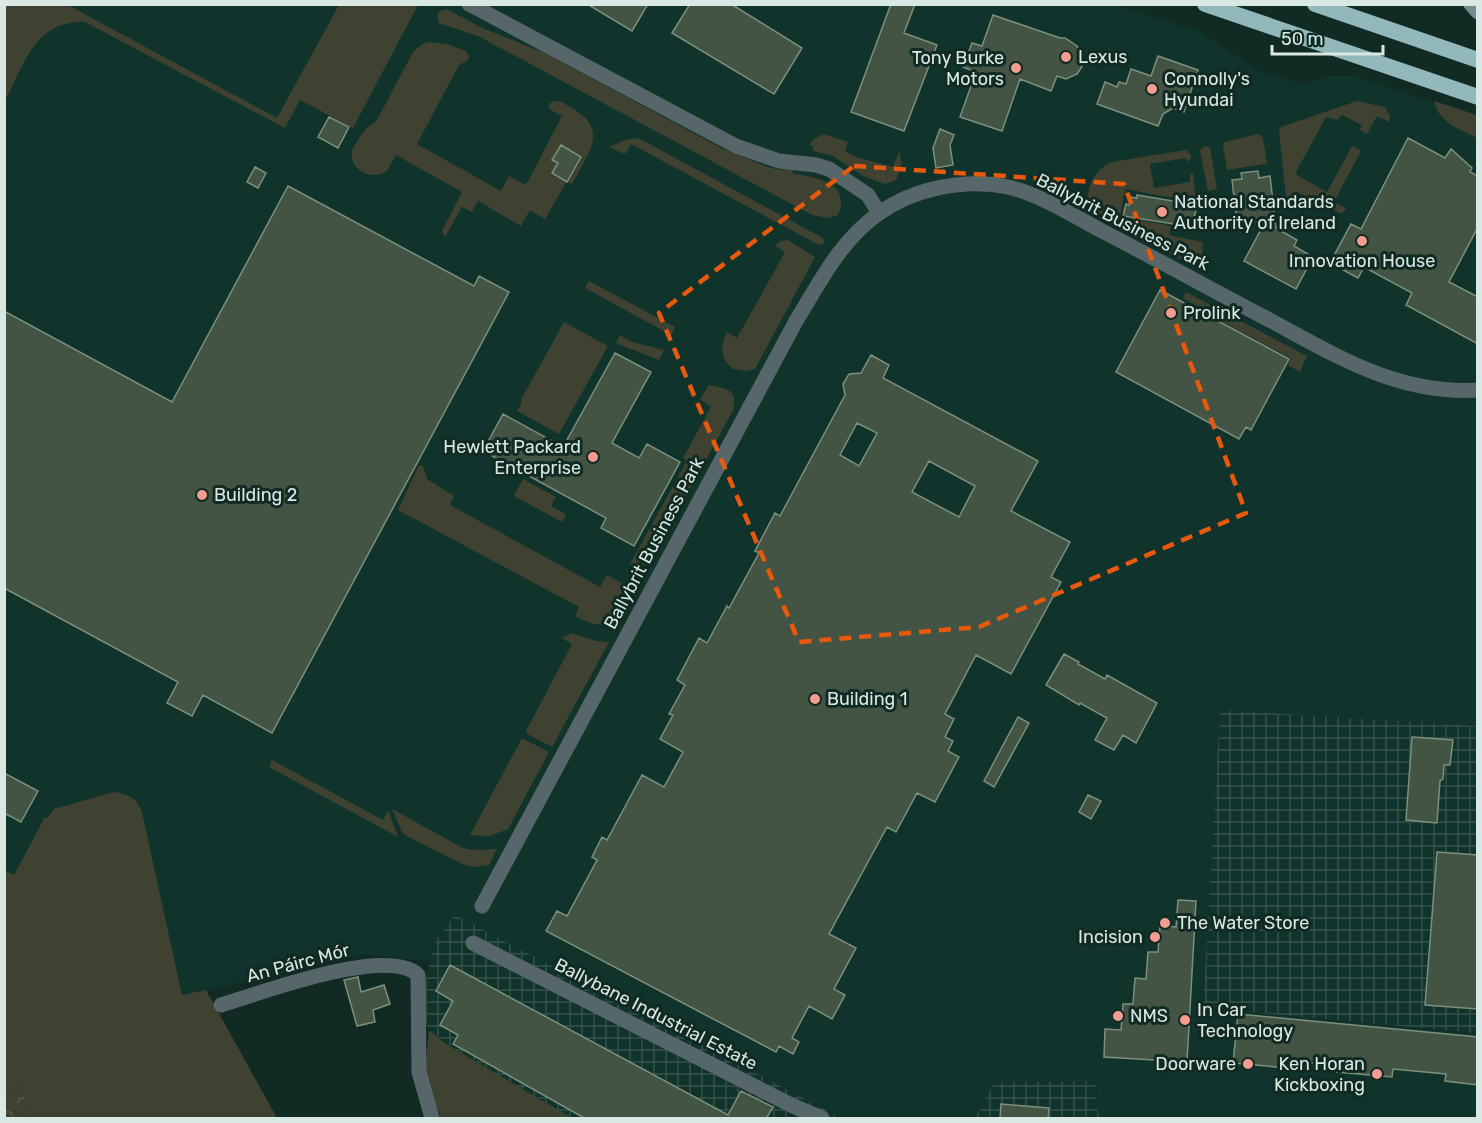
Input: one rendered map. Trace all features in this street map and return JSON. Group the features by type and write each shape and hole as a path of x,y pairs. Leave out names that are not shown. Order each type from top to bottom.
{"highway":[{"path":"1205,4 1478,97"},
{"path":"1315,4 1478,60"}],"main road":[{"path":"1471,4 1478,12"}],"street":[{"path":"469,4 736,146 779,161 830,169 868,195 879,213"},
{"name":"Ballybrit Business Park","path":"482,906 796,321 838,252 859,229 879,213 911,196 954,185 975,184 1006,187 1019,191 1075,217 1361,369 1414,386 1454,391 1478,390"},
{"name":"Ballybane Industrial Estate","path":"473,943 822,1119"},
{"name":"An Páirc Mór","path":"221,1005 352,967 387,964 412,969 418,975 419,1072 432,1119"}],"highlighted area":[{"path":"854,166 1124,184 1246,513 979,627 799,642 659,313"}],"shaded area":[{"path":"5,5 1116,5 1199,31 1260,71 1303,84 1332,76 1355,76 1477,117 1477,726 1220,711 1203,1008 1477,1034 1477,1118 1100,1118 1097,1108 1096,1081 994,1083 975,1118 841,1118 455,915 436,940 430,961 362,954 182,996 142,812 54,809 49,813 5,927"},
{"path":"1220,710 1477,726 1477,1033 1203,1008"},
{"path":"455,915 841,1118 572,1118 446,1044 427,1027 424,1014 425,983 430,961 436,940"},
{"path":"1096,1081 1097,1108 1100,1118 975,1118 994,1083"}],"green space":[{"path":"5,4 68,5 277,118 339,5 418,5 353,128 300,100 285,128 85,22 68,23 54,28 43,36 25,59 5,101"},
{"path":"447,9 480,27 547,54 721,148 768,167 780,170 792,169 793,174 812,177 829,184 840,196 841,204 838,215 829,218 812,215 478,36 439,23 437,15 440,11"},
{"path":"429,42 447,44 466,51 469,57 467,61 459,65 417,144 501,191 509,176 526,185 562,116 549,109 549,104 555,101 562,102 583,115 590,124 593,133 589,152 572,184 567,182 581,156 561,145 553,160 558,163 552,173 567,181 545,219 530,210 521,226 478,201 472,212 462,207 445,237 442,231 462,192 396,155 389,168 377,175 364,173 354,164 352,151 359,138 376,122 413,52 422,44"},
{"path":"1357,101 1385,107 1390,116 1389,122 1377,116 1367,134 1360,130 1362,125 1342,115 1337,120 1326,117 1295,174 1327,192 1352,146 1361,151 1334,202 1346,208 1342,214 1295,191 1291,199 1286,197 1279,132 1281,127"},
{"path":"1434,101 1477,115 1477,138 1445,120 1440,115"},
{"path":"823,134 848,142 845,151 856,157 893,167 899,151 902,164 896,180 885,184 863,176 833,156 813,151 813,146 809,146 813,140"},
{"path":"1258,134 1263,138 1267,163 1227,170 1224,142"},
{"path":"636,138 821,237 824,240 823,245 817,244 631,144 626,153 609,147"},
{"path":"1207,146 1210,148 1217,189 1208,191 1200,150"},
{"path":"1186,150 1191,158 1188,162 1186,158 1150,164 1154,188 1190,182 1190,174 1193,173 1196,202 1125,189 1120,216 1171,226 1169,233 1171,236 1203,242 1201,270 1104,218 1097,211 1094,203 1088,205 1090,185 1093,179 1112,162"},
{"path":"788,240 815,257 755,369 746,371 733,369 722,352 727,332 737,338 785,252 775,246 781,241"},
{"path":"589,281 675,327 671,335 585,288"},
{"path":"1186,292 1307,356 1300,372 1288,365 1291,358 1192,306 1193,304 1183,298"},
{"path":"564,322 608,346 559,434 517,411"},
{"path":"620,335 632,342 664,350 659,360 616,343"},
{"path":"709,385 730,391 734,398 732,412 652,559 642,566 630,564 687,461 683,458 711,407 700,399"},
{"path":"419,465 423,466 427,479 454,496 450,505 600,587 607,575 633,589 635,593 619,622 602,625 580,619 575,616 579,607 398,510"},
{"path":"523,479 556,497 551,506 566,514 562,522 514,496"},
{"path":"571,633 596,641 609,642 552,747 529,735 526,731 572,644 562,638"},
{"path":"522,738 549,752 508,829 490,836 470,835"},
{"path":"272,760 383,820 388,810 398,837 269,767"},
{"path":"114,792 131,798 142,812 182,995 206,990 277,1118 31,1118 20,1084 5,1099 5,870 14,875 45,817 47,818 54,809"},
{"path":"392,809 463,848 497,849 489,865 474,867 462,864 403,834"},
{"path":"429,1030 446,1044 572,1118 441,1118 425,1070"},
{"path":"20,1084 31,1118 5,1118 5,1099"}],"building":[{"path":"587,4 648,4 632,31"},
{"path":"690,4 731,4 802,48 774,94 672,33"},
{"path":"891,4 915,4 904,33 937,45 904,131 851,112"},
{"path":"993,15 1065,38 1077,46 1082,54 1083,65 1077,74 1066,79 1057,76 1051,91 1020,79 1002,131 960,117 976,72 963,67 972,43 982,46"},
{"path":"1158,56 1198,70 1184,112 1173,108 1163,114 1158,126 1097,104 1105,82 1117,87 1119,82 1126,84 1131,69 1151,76"},
{"path":"329,117 349,127 338,148 318,137"},
{"path":"940,129 954,135 950,145 953,165 936,168 933,148"},
{"path":"1408,138 1445,158 1451,149 1472,168 1470,172 1478,176 1478,227 1449,282 1478,297 1478,344 1406,305 1412,293 1364,267 1358,278 1330,263 1351,224 1361,229"},
{"path":"561,145 581,157 567,182 552,173 558,163 552,160"},
{"path":"255,167 266,173 258,188 247,182"},
{"path":"1258,171 1259,178 1270,176 1276,228 1297,240 1294,246 1313,257 1296,289 1244,261 1265,222 1237,223 1232,180 1242,179 1241,173"},
{"name":"Building 2","path":"288,186 474,286 479,276 509,292 272,733 203,695 192,716 167,703 178,682 4,588 4,311 172,402"},
{"path":"1137,195 1197,205 1192,227 1123,216 1126,204 1129,205 1131,197 1137,198"},
{"path":"1160,290 1289,359 1251,430 1246,427 1239,439 1116,372"},
{"path":"615,353 651,372 612,443 639,458 647,444 680,462 634,546 601,528 606,518 483,451 503,414 563,447"},
{"name":"Building 1","path":"871,355 889,365 883,378 1038,461 1011,511 1070,542 1051,577 1061,582 1011,674 976,655 945,714 954,719 945,737 953,741 948,751 959,757 935,802 917,793 896,832 887,827 829,934 856,948 834,989 845,995 832,1019 809,1006 792,1038 799,1042 793,1054 779,1046 776,1052 546,931 557,911 567,916 597,860 592,857 602,837 607,840 642,775 664,787 683,752 660,739 673,715 669,714 685,685 677,680 699,638 707,643 727,606 729,608 759,553 755,551 775,513 780,516 845,395 843,384 849,374 861,373","holes":["857,423 877,433 859,466 840,455","929,461 975,486 959,517 912,492"]},
{"path":"1064,654 1105,679 1107,675 1157,703 1136,743 1123,735 1114,750 1095,740 1107,718 1080,703 1079,705 1046,685"},
{"path":"1018,717 1029,723 994,787 984,781"},
{"path":"1412,737 1453,740 1450,765 1444,765 1443,779 1440,781 1437,823 1406,820"},
{"path":"4,773 38,791 21,822 4,813"},
{"path":"1088,795 1101,801 1091,819 1079,812"},
{"path":"1437,852 1478,855 1478,1009 1425,1005"},
{"path":"1178,900 1196,901 1187,1062 1104,1057 1105,1029 1121,1030 1123,1004 1133,1004 1135,978 1146,979 1148,952 1158,952 1160,925 1176,927"},
{"path":"450,965 728,1115 741,1091 773,1107 766,1119 586,1119 453,1044 458,1035 440,1025 453,1001 436,991"},
{"path":"358,977 361,992 384,985 390,1004 373,1010 375,1022 357,1026 344,980"},
{"path":"1238,1014 1478,1037 1478,1085 1445,1081 1446,1074 1393,1069 1392,1077 1337,1072 1338,1066 1288,1061 1287,1068 1233,1063"},
{"path":"1001,1104 1049,1108 1048,1119 1000,1119"}],"place":[{"name":"Lexus","path":"1066,57"},
{"name":"Tony Burke Motors","path":"1016,68"},
{"name":"Connolly's Hyundai","path":"1152,89"},
{"name":"National Standards Authority of Ireland","path":"1162,212"},
{"name":"Innovation House","path":"1362,241"},
{"name":"Prolink","path":"1171,313"},
{"name":"Hewlett Packard Enterprise","path":"593,457"},
{"name":"Building 2","path":"202,495"},
{"name":"Building 1","path":"815,699"},
{"name":"The Water Store","path":"1165,923"},
{"name":"Incision","path":"1155,937"},
{"name":"NMS","path":"1118,1016"},
{"name":"In Car Technology","path":"1185,1020"},
{"name":"Doorware","path":"1248,1064"},
{"name":"Ken Horan Kickboxing","path":"1377,1074"}]}
